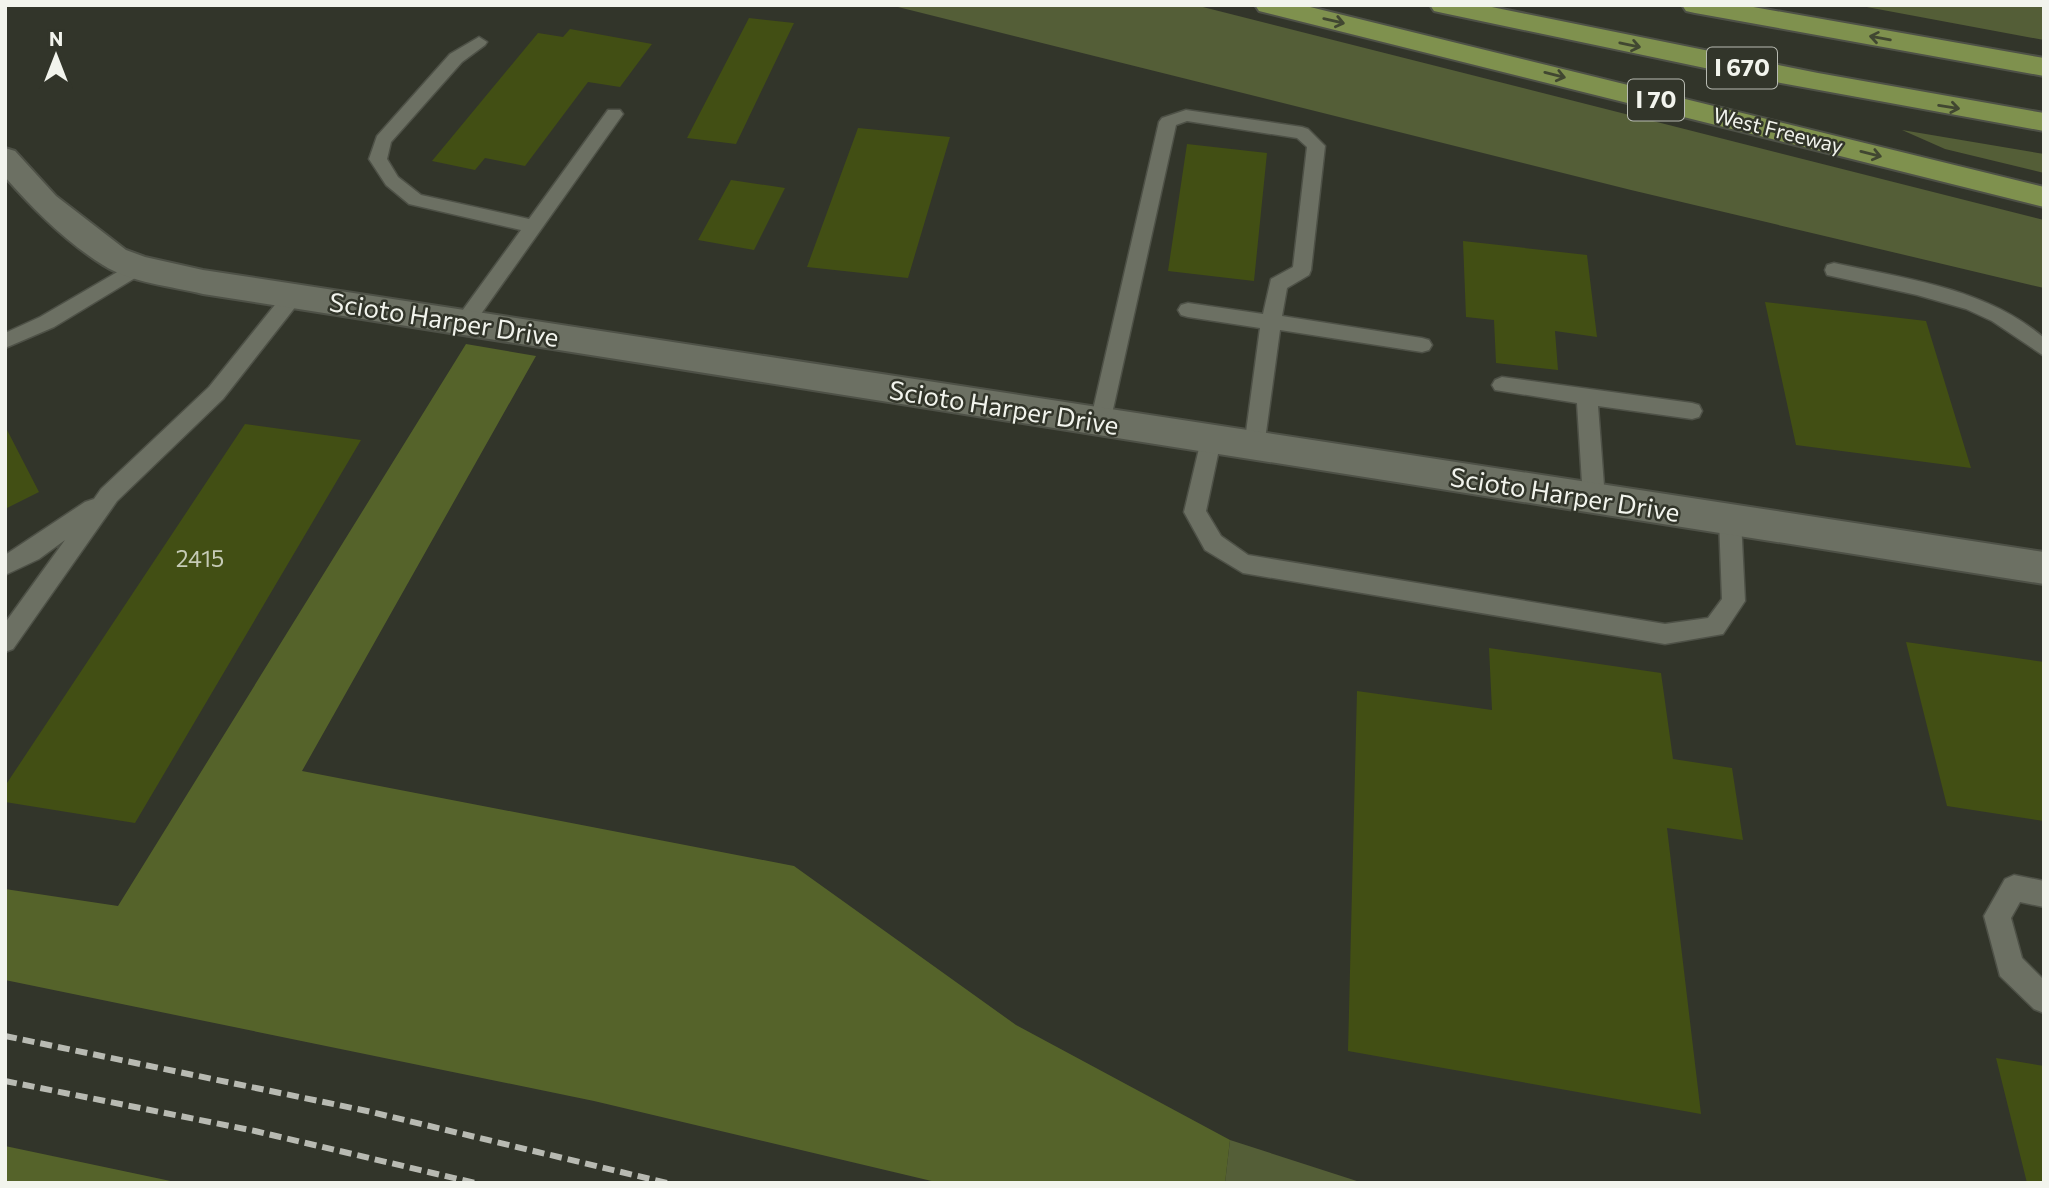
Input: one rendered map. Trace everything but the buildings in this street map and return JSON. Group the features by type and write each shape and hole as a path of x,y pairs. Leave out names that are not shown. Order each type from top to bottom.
{"highway":[{"name":"West Freeway","path":"1268,5 2044,197"},
{"name":"I 670","path":"1443,5 1889,97 2044,122"},
{"name":"I 670","path":"1695,5 2044,67"}],"street":[{"name":"Scioto Harper Drive","path":"7,164 45,203 116,258 138,267 203,282 2044,568"}],"lane":[{"path":"479,42 456,58 383,140 378,159 392,181 415,200 534,226"},
{"path":"464,323 614,114"},
{"path":"1100,423 1168,122 1186,115 1276,129 1302,134 1316,146 1302,270 1278,284 1254,447"},
{"path":"5,341 47,322 138,267"},
{"path":"1834,270 1958,299 2031,335 2044,349"},
{"path":"5,566 31,552 109,495 216,393 293,296"},
{"path":"1188,310 1422,345"},
{"path":"1502,386 1692,411"},
{"path":"1587,397 1594,499"},
{"path":"1211,440 1195,512 1213,543 1243,564 1665,634 1715,627 1734,601 1730,520"},
{"path":"5,642 109,495"},
{"path":"2044,894 2014,888 1997,916 2010,967 2044,999"}],"green space":[{"path":"890,5 1195,5 2044,220 2044,288 1631,190"},
{"path":"1856,5 2044,5 2044,40"},
{"path":"1902,130 2044,154 2044,173 1945,149"},
{"path":"466,344 536,356 302,771 794,866 1016,1025 1230,1140 1225,1183 940,1183 594,1101 5,980 5,889 118,906"},
{"path":"1230,1140 1363,1183 1225,1183"},
{"path":"5,1146 180,1183 5,1183"}],"railway":[{"path":"5,1036 367,1111 667,1183"},
{"path":"5,1081 255,1131 475,1183"}]}
